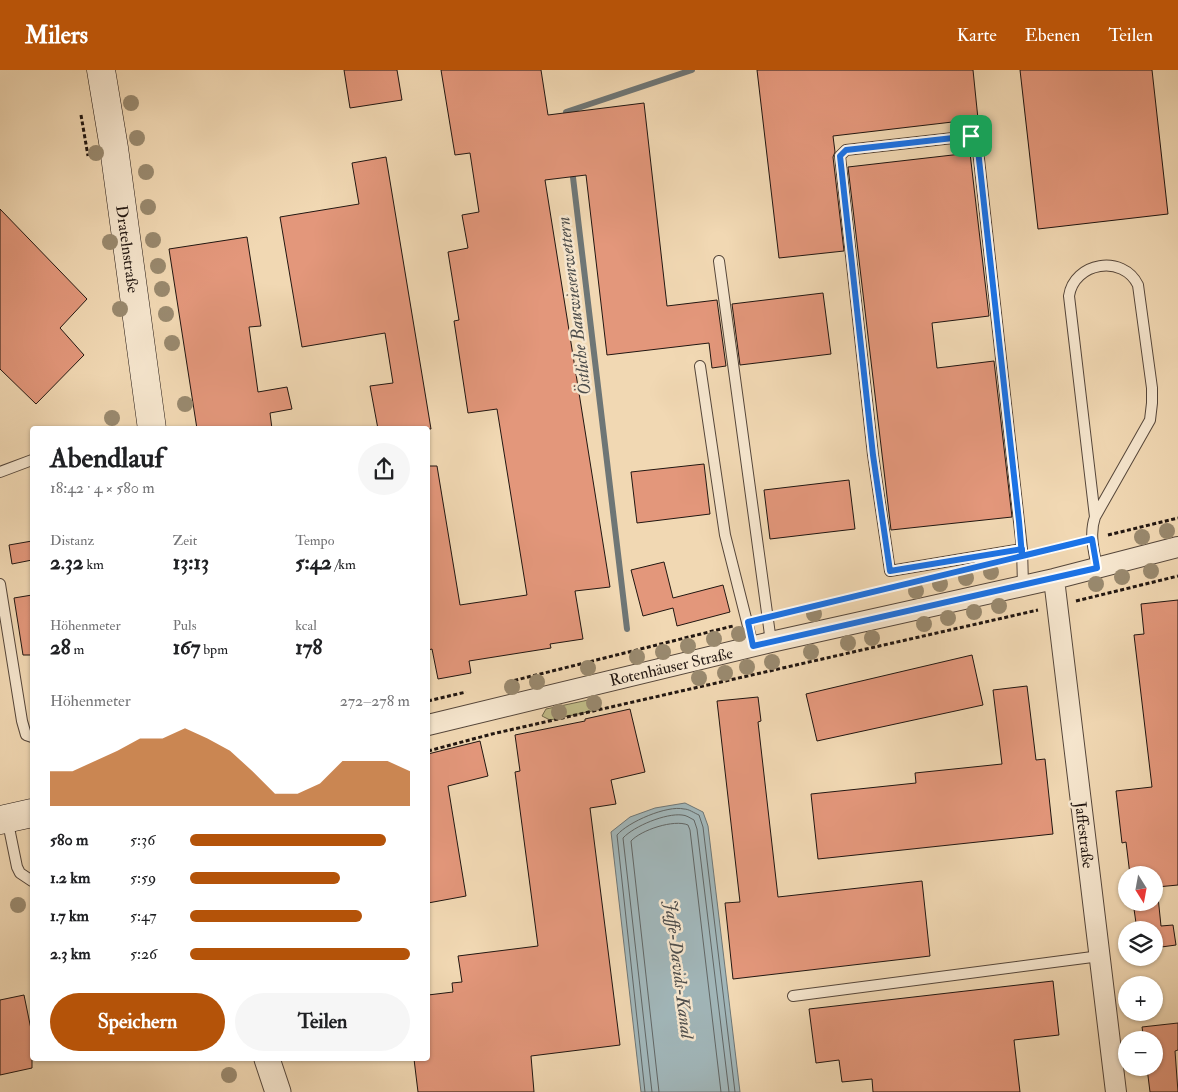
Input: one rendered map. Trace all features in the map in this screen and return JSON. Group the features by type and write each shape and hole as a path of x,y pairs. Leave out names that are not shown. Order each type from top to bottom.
{"main road":[{"name":"Dratelnstraße","path":"101,70 114,148 152,426"}],"street":[{"name":"Rotenhäuser Straße","path":"430,725 762,644 1054,579 1178,547"},
{"name":"Jaffestraße","path":"1054,579 1116,1092"},
{"path":"268,1061 278,1092"}],"lane":[{"path":"1022,552 890,571 873,455 840,156 846,150 971,136 977,141 1022,552 1024,585"},
{"path":"719,261 768,617 762,644"},
{"path":"1095,517 1069,296 1073,282 1082,274 1099,267 1113,266 1129,272 1138,285 1152,388 1152,404 1150,420 1092,524 1092,539 1097,568"},
{"path":"700,366 725,535 748,622 762,644"},
{"path":"0,472 30,461"},
{"path":"0,584 22,721 26,735 30,736"},
{"path":"13,817 17,867 20,873 30,880"},
{"path":"793,996 1100,956"}],"path":[{"path":"1022,552 1092,539 1178,518"},
{"path":"430,750 492,734 1057,606 1178,576"},
{"path":"768,617 900,585"},
{"path":"502,684 748,622"},
{"path":"430,701 474,690"}],"shaded area":[{"path":"593,699 600,703 601,709 550,720 542,716 546,709"}],"water":[{"name":"Jaffe-Davids-Kanal","path":"685,803 703,812 708,826 740,1092 641,1092 611,832 630,817 655,808"}],"building":[{"path":"344,70 397,70 402,100 350,108"},
{"path":"441,70 541,70 548,115 644,103 667,306 717,300 726,366 712,368 709,343 607,355 586,175 545,180 610,587 575,591 583,639 550,644 551,648 469,661 471,673 438,679 432,649 430,650 430,466 437,466 460,605 527,595 497,409 468,413 454,321 459,320 448,252 468,248 462,215 479,212 470,153 455,155"},
{"path":"757,70 973,70 978,119 833,136 835,152 833,157 844,251 779,258"},
{"path":"1020,70 1152,70 1168,214 1038,229"},
{"path":"970,153 989,316 932,323 937,368 994,361 1012,517 891,530 848,167"},
{"path":"386,157 431,429 430,426 377,426 370,386 393,383 385,333 302,347 280,217 359,204 352,163"},
{"path":"0,209 87,299 60,328 84,355 36,404 0,369"},
{"path":"247,237 261,326 249,327 258,392 287,387 292,409 270,413 272,426 197,426 169,249"},
{"path":"823,293 831,354 740,365 732,304"},
{"path":"704,464 710,514 637,523 631,472"},
{"path":"849,480 855,529 770,539 764,490"},
{"path":"30,541 30,560 12,564 9,545"},
{"path":"664,562 673,598 723,585 730,612 677,626 673,608 643,616 631,570"},
{"path":"30,595 30,655 23,655 14,598"},
{"path":"1178,600 1178,885 1163,886 1163,866 1129,866 1126,842 1122,843 1116,791 1152,787 1134,635 1144,634 1141,604"},
{"path":"972,655 983,705 817,741 806,694"},
{"path":"1027,686 1036,760 1045,759 1053,834 818,859 811,794 916,783 915,773 1002,764 993,690"},
{"path":"758,697 761,721 758,722 778,897 922,881 930,956 733,979 725,903 740,902 717,701"},
{"path":"630,709 645,772 611,780 616,804 590,808 620,1045 531,1056 534,1092 418,1092 414,1061 430,1061 430,995 453,992 452,983 462,982 458,956 538,946 515,772 520,771 515,735 585,721 585,719"},
{"path":"480,741 488,776 448,786 466,896 430,903 430,754"},
{"path":"1134,911 1159,911 1160,921 1136,921"},
{"path":"1173,925 1176,945 1163,947 1163,926"},
{"path":"1053,981 1059,1035 1014,1040 1020,1092 873,1092 872,1079 842,1082 839,1060 816,1063 809,1009"},
{"path":"24,995 30,1024 30,1061 32,1061 32,1068 0,1075 0,1000"},
{"path":"1178,1023 1178,1050 1175,1051 1178,1092 1150,1092 1148,1076 1163,1076 1163,1031 1143,1031 1142,1027"}],"waterway":[{"name":"Östliche Bauwiesenwettern","path":"567,121 566,112 692,70"},
{"name":"Östliche Bauwiesenwettern","path":"572,169 627,629"}],"route":[{"path":"971,136 846,150 840,156 873,455 890,571 1022,549 1022,556 1092,539 1097,568 753,646 748,622 1022,556 1022,549 1019,521 977,141 971,136"}]}
